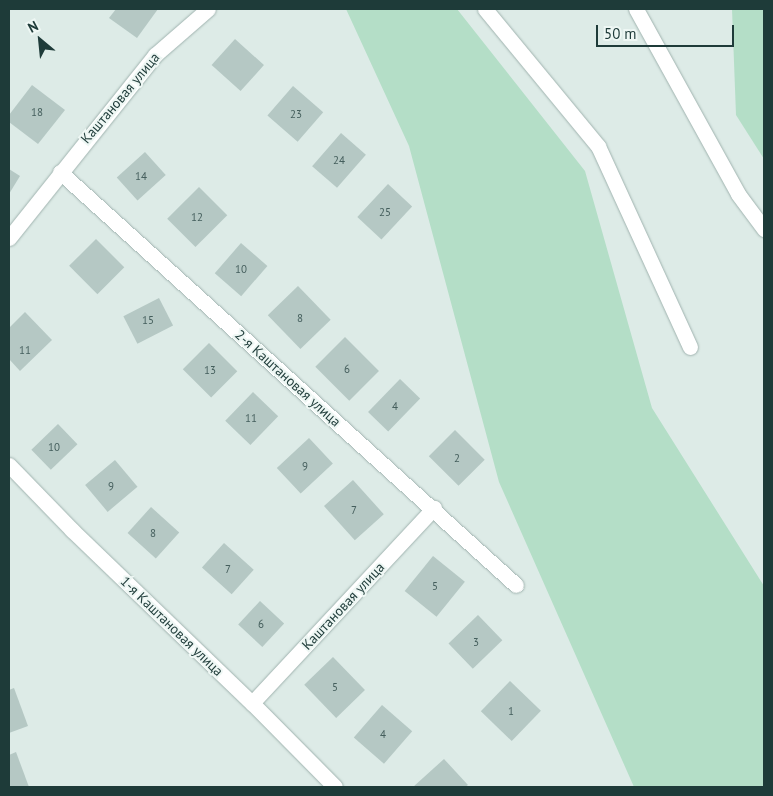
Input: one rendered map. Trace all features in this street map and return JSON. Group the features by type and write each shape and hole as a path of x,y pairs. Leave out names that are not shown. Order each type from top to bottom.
{"street":[{"name":"Каштановая улица","path":"60,172 155,55 208,9"},
{"path":"485,9 598,146 690,347"},
{"path":"636,9 738,194 764,229"},
{"path":"9,238 60,172"},
{"name":"2-я Каштановая улица","path":"60,172 516,584"},
{"name":"1-я Каштановая улица","path":"9,465 72,530 252,703 335,787"},
{"name":"Каштановая улица","path":"252,703 434,508"}],"green space":[{"path":"346,9 457,9 585,171 652,408 764,586 764,787 634,787 499,482 409,146"},
{"path":"732,9 764,9 764,159 736,115"}],"building":[{"path":"116,9 158,9 137,38 109,18"},
{"path":"235,39 264,65 241,91 212,65"},
{"path":"32,85 65,110 38,144 9,122 9,115"},
{"path":"293,86 323,112 298,142 267,115"},
{"path":"341,133 366,155 337,188 312,166"},
{"path":"145,152 166,175 138,200 117,177"},
{"path":"9,169 20,176 9,194"},
{"path":"388,184 412,207 381,239 357,217"},
{"path":"199,187 227,215 195,247 167,219"},
{"path":"96,239 124,267 97,294 69,266"},
{"path":"241,243 267,266 241,296 215,273"},
{"path":"298,286 331,320 300,349 268,315"},
{"path":"159,298 173,326 137,344 123,316"},
{"path":"25,312 52,340 20,371 9,359 9,328"},
{"path":"345,337 379,371 349,401 315,367"},
{"path":"209,343 237,371 211,397 183,369"},
{"path":"400,379 420,398 388,432 368,412"},
{"path":"253,392 278,416 250,445 225,421"},
{"path":"58,424 77,444 51,470 31,450"},
{"path":"455,430 485,460 459,486 429,456"},
{"path":"309,438 333,464 301,494 277,468"},
{"path":"115,460 137,487 108,512 85,485"},
{"path":"353,480 384,514 355,540 324,506"},
{"path":"151,507 179,532 156,558 128,533"},
{"path":"224,543 254,570 232,594 202,568"},
{"path":"433,556 465,582 437,617 405,591"},
{"path":"260,601 284,624 262,647 238,624"},
{"path":"478,615 502,640 473,669 449,643"},
{"path":"333,657 365,690 336,718 304,685"},
{"path":"510,681 541,711 512,741 481,711"},
{"path":"14,688 28,726 9,733 9,690"},
{"path":"382,705 412,731 384,764 354,737"},
{"path":"16,752 29,787 9,787 9,755"},
{"path":"444,759 468,785 465,787 413,787"}]}
